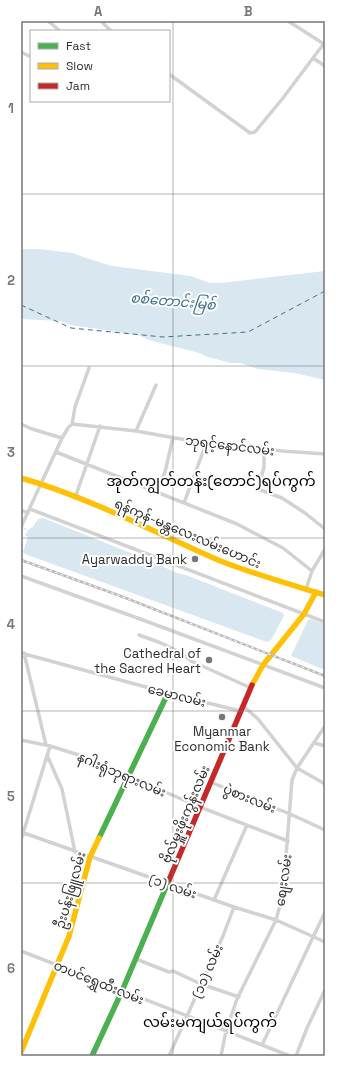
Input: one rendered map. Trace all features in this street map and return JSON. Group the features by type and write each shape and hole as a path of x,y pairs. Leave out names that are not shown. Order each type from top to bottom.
{"main road":[{"name":"ရန်ကုန်-မန္တလေးလမ်းဟောင်း","path":"21,478 42,484 118,515 219,560 255,574 325,595"},
{"name":"ဗိုလ်မှူးဖိုးကွန်းလမ်း","path":"92,1056 136,959 250,688 263,665 304,614 316,592"},
{"name":"ဦးပန်းဖြူလမ်း","path":"21,1052 58,966 69,936 90,857 168,693"}],"street":[{"path":"48,21 59,30"},
{"path":"101,21 109,30"},
{"path":"170,75 250,134 255,132 325,43 288,21"},
{"path":"21,52 30,56"},
{"path":"313,58 325,66"},
{"path":"21,527 62,438 72,424 75,407 89,368"},
{"path":"136,431 156,385"},
{"path":"21,424 62,438"},
{"name":"ဘုရင့်နောင်လမ်း","path":"72,424 100,426 173,438 264,449 325,454"},
{"path":"75,498 100,426"},
{"path":"156,492 165,472 173,438"},
{"path":"184,503 207,441"},
{"path":"264,449 264,467 258,489 282,498 305,513 325,529"},
{"path":"56,452 224,518 250,530 283,548 312,571"},
{"path":"21,510 29,511 325,622"},
{"path":"306,590 312,571 325,549"},
{"path":"21,576 325,688"},
{"path":"139,635 182,653 191,661 250,688"},
{"path":"21,840 22,832 47,755 48,746 22,653"},
{"name":"ခေမာလမ်း","path":"22,653 168,693 241,708"},
{"path":"241,708 258,719 297,768 325,784"},
{"name":"စျေးလမ်း","path":"221,1056 226,1031 239,997 276,920 284,894 292,780 297,768 325,726"},
{"name":"နဂါးရုံဘုရားလမ်း","path":"21,740 82,756 200,807 288,841"},
{"path":"315,743 325,746"},
{"path":"47,755 62,789 75,852"},
{"name":"ပွဲစားလမ်း","path":"210,782 290,814 325,830"},
{"path":"214,900 247,825"},
{"name":"(၁) လမ်း","path":"22,832 75,852 276,920 325,942"},
{"name":"(၁၁) လမ်း","path":"169,1056 223,936 234,907"},
{"path":"262,1045 325,912"},
{"name":"တပင်ရွှေထီးလမ်း","path":"21,951 290,1056"},
{"path":"136,959 169,972 173,971 201,984 239,997"},
{"path":"296,1056 325,990"}],"water":[{"name":"စစ်တောင်းမြစ်","path":"21,249 39,249 72,253 112,266 191,276 210,283 325,271 325,380 295,373 258,369 240,363 231,363 149,340 138,335 71,325 61,321 21,319"},
{"path":"43,518 177,573 186,575 283,613 284,616 271,640 268,642 25,554 23,552 28,537 25,535 38,519"},
{"path":"310,619 325,624 325,670 291,656 308,620"}],"waterway":[{"path":"23,528 28,530"}],"ferry route":[{"path":"21,305 71,328 163,337 248,332 325,291"}],"railway":[{"path":"21,560 118,595 325,676"}],"traffic: fast":[{"path":"99,838 168,693"},
{"path":"92,1056 122,991 169,880"}],"traffic: slow":[{"path":"21,478 96,505 218,560 271,579 325,595"},
{"path":"252,685 263,665 304,614 316,592"},
{"path":"21,1052 69,936 90,857 99,838"}],"traffic: jam":[{"path":"169,880 252,685"}],"place":[{"name":"Ayarwaddy Bank","path":"195,559"},
{"name":"Cathedral of the Sacred Heart","path":"209,660"},
{"name":"Myanmar Economic Bank","path":"222,717"}],"district":[{"name":"အုတ်ကျွတ်တန်း(တောင်)ရပ်ကွက်","path":"211,481"},
{"name":"လမ်းမကျယ်ရပ်ကွက်","path":"210,1022"}]}
